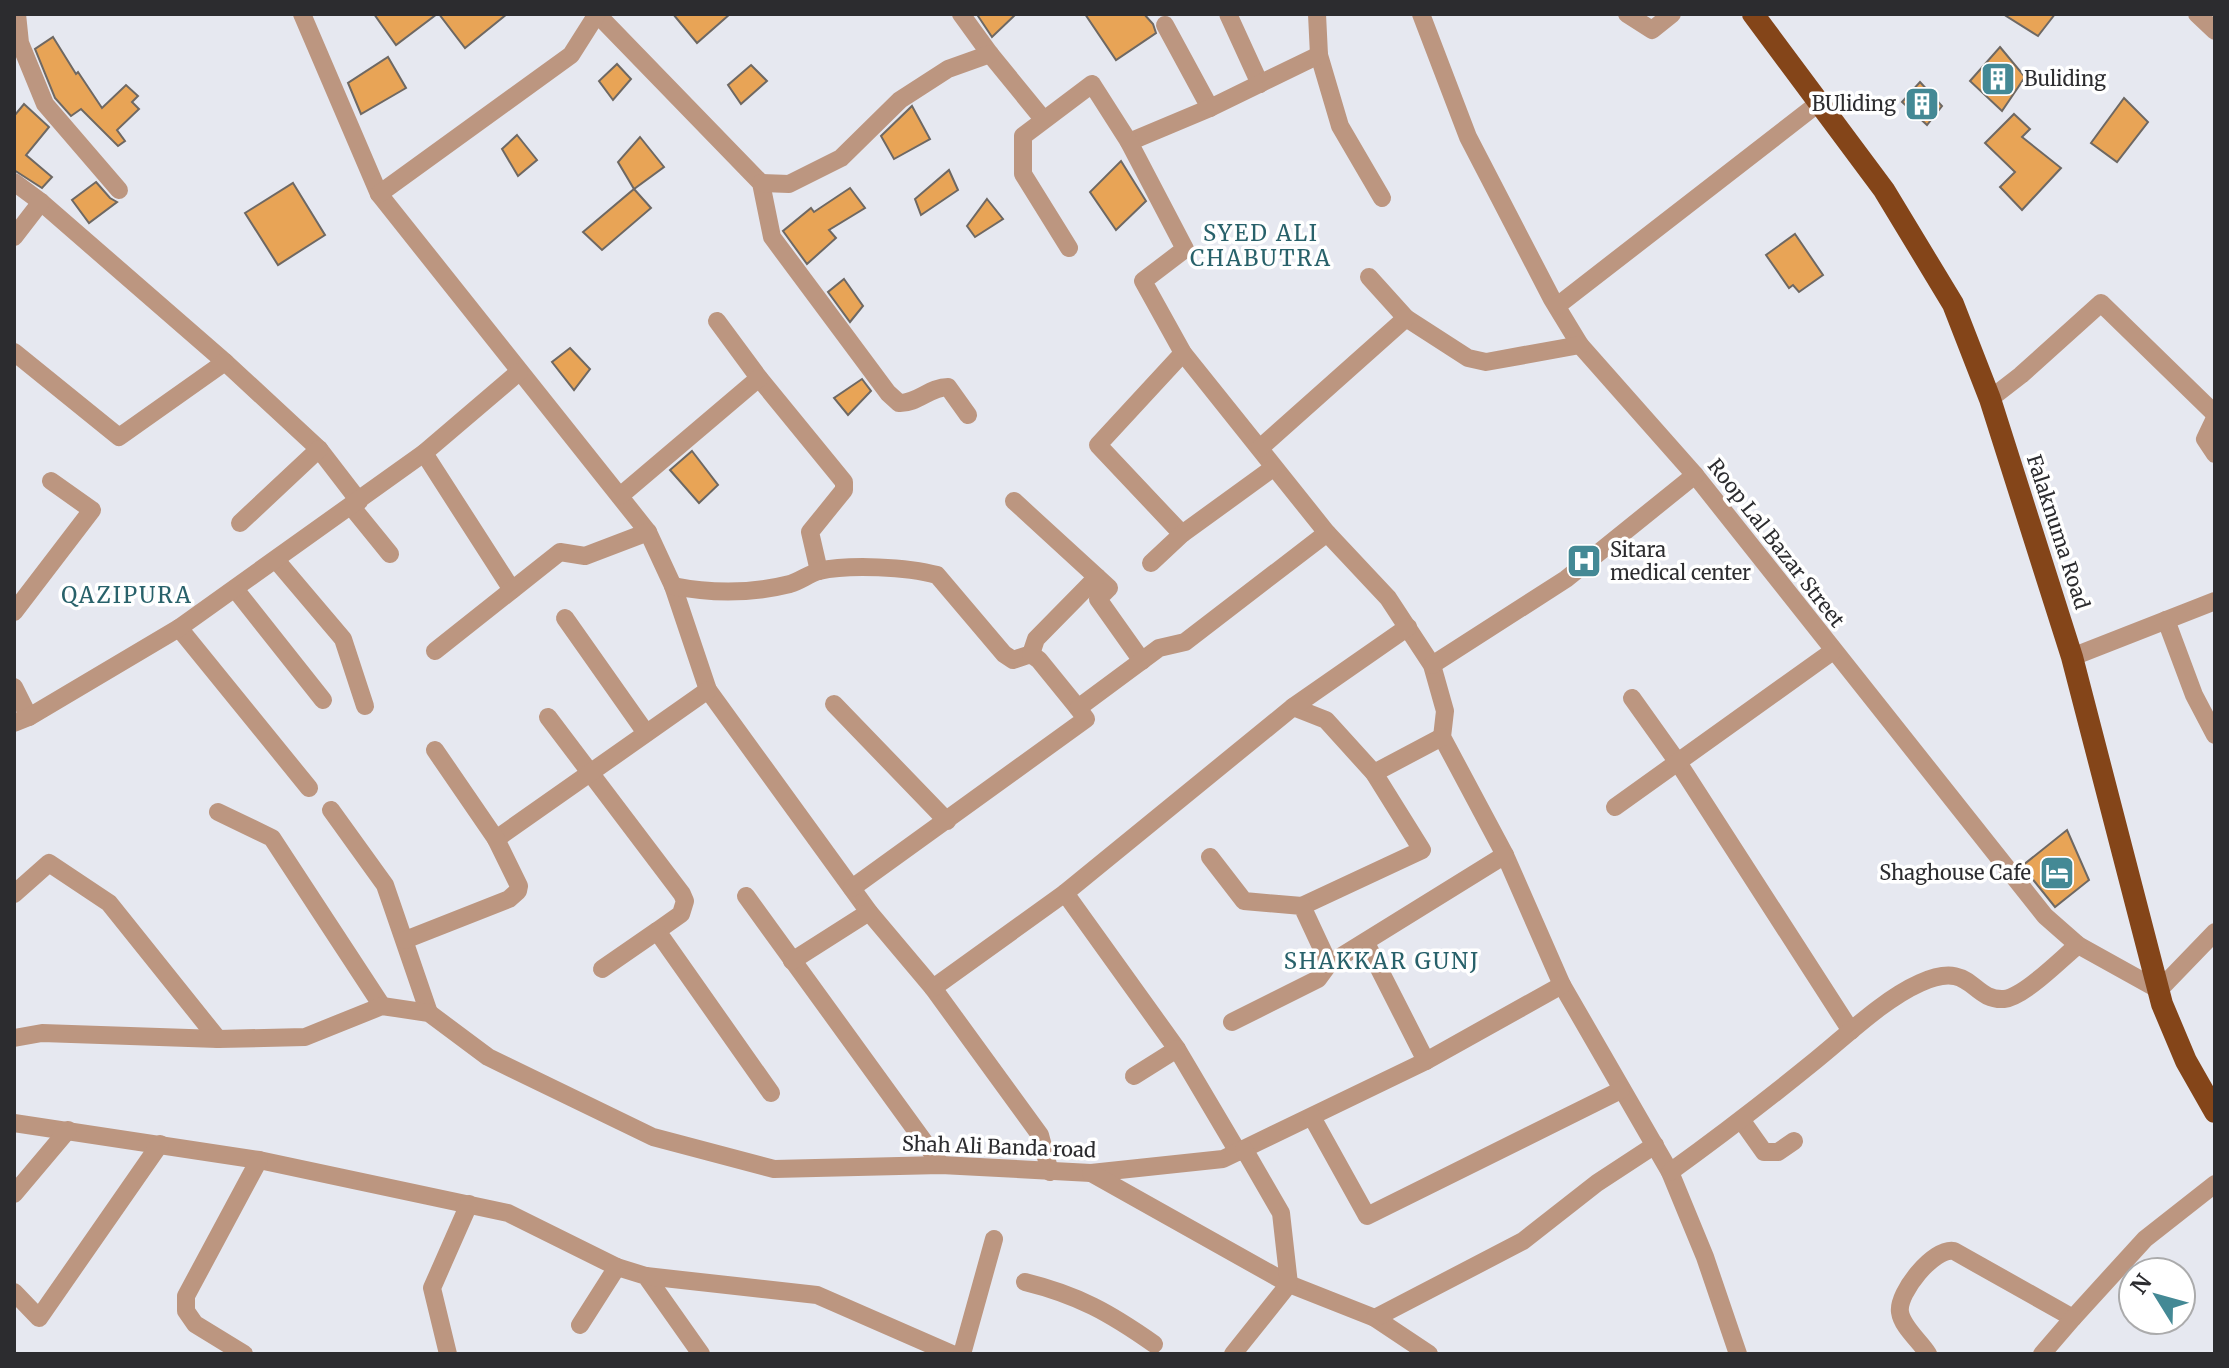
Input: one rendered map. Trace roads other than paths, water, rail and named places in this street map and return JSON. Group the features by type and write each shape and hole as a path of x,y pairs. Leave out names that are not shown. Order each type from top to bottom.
{"highway":[{"name":"Falaknuma Road","path":"1753,14 1884,190 1953,304 1990,399 2072,657 2159,990 2186,1061 2215,1112"}],"street":[{"path":"17,14 20,43 45,104 119,190"},
{"path":"302,14 379,194 648,532 673,586 708,690 869,912 933,988 1040,1135 1050,1172"},
{"path":"379,194 571,55 597,14 761,183 772,237 888,393 899,403 911,403 941,386 948,387 968,415"},
{"path":"961,14 1043,119"},
{"path":"1228,14 1260,84"},
{"path":"1317,14 1319,55 1340,126 1382,198"},
{"name":"Roop Lal Bazar Street","path":"1421,14 1468,137 1580,345 1695,475 2045,916 2078,945 2159,990"},
{"path":"1627,14 1652,30 1672,14"},
{"path":"2197,14 2215,31"},
{"path":"1165,25 1210,108"},
{"path":"761,183 789,184 841,158 900,100 948,69 990,54"},
{"path":"1129,142 1210,108 1319,55"},
{"path":"1069,248 1023,174 1023,136 1092,84 1129,142 1185,249 1143,281 1183,353 1327,533 1388,598 1432,665 1445,711 1442,737 1505,855 1562,985 1670,1172 1705,1257 1738,1354"},
{"path":"1557,306 1820,102"},
{"path":"14,182 225,362 319,449 390,554"},
{"path":"14,237 41,202"},
{"path":"1369,277 1406,318 1468,358 1486,362 1580,345"},
{"path":"1990,399 2101,303 2215,416 2205,439 2215,454"},
{"path":"1260,448 1406,318"},
{"path":"717,321 845,484 844,490 810,532 819,571"},
{"path":"14,352 119,437 225,362"},
{"path":"1182,534 1098,445 1183,353"},
{"path":"14,687 22,720 179,628 424,453 519,372"},
{"path":"620,496 759,378"},
{"path":"240,523 319,449"},
{"path":"424,453 512,590"},
{"path":"1151,563 1182,534 1273,468"},
{"path":"1432,665 1566,579 1695,475"},
{"path":"18,601 92,510 51,481"},
{"path":"1014,501 1109,588 1098,599 1142,661"},
{"path":"435,651 560,552 585,556 648,532"},
{"path":"1078,708 1159,648 1185,642 1327,533"},
{"path":"276,560 343,639 365,706"},
{"path":"673,586 721,593 747,592 795,583 819,571 872,567 937,575 1004,654 1013,660 1031,654"},
{"path":"1031,654 1036,639 1097,577"},
{"path":"235,589 323,700"},
{"path":"2072,657 2215,601"},
{"path":"565,618 646,733"},
{"path":"2166,620 2202,714 2215,735"},
{"path":"933,988 1065,893 1293,707 1408,627"},
{"path":"179,628 309,788"},
{"path":"1615,807 1833,651"},
{"path":"852,888 1086,719 1031,654"},
{"path":"496,839 708,690"},
{"path":"1632,698 1679,764 1851,1031"},
{"path":"834,704 947,821"},
{"path":"1210,857 1244,901 1302,906 1422,850 1374,773 1326,720 1293,707"},
{"path":"548,717 685,901 681,914 602,969"},
{"path":"1374,773 1442,737"},
{"path":"405,940 515,895 518,891 518,880 496,839 435,750"},
{"path":"14,1038 42,1033 218,1039 305,1037 382,1006 429,1013 385,885 331,810"},
{"path":"218,812 272,838 382,1006"},
{"path":"1232,1022 1318,979 1329,964 1505,855"},
{"path":"14,894 49,863 109,903 218,1039"},
{"path":"1065,893 1177,1049 1281,1213 1289,1284 1233,1354"},
{"path":"746,896 941,1165"},
{"path":"1302,906 1329,964"},
{"path":"792,961 869,912"},
{"path":"657,931 771,1093"},
{"path":"2159,990 2215,932"},
{"path":"1366,943 1426,1061"},
{"path":"1670,1172 1742,1121 1851,1031 1904,992 1943,975 1961,976 1990,996 2004,999 2019,994 2078,945"},
{"name":"Shah Ali Banda road","path":"429,1013 488,1057 653,1137 774,1169 941,1165 1091,1173 1223,1159 1426,1061 1562,985"},
{"path":"1134,1076 1177,1049"},
{"path":"1312,1117 1367,1216 1621,1090"},
{"path":"1742,1121 1764,1152 1778,1152 1794,1141"},
{"path":"14,1123 259,1160 508,1213 617,1267 646,1276 817,1295 952,1354"},
{"path":"14,1194 68,1130"},
{"path":"14,1292 39,1318 160,1144"},
{"path":"1375,1318 1523,1241 1597,1183 1655,1145"},
{"path":"244,1354 195,1324 186,1311 186,1296 259,1160"},
{"path":"1091,1173 1289,1284 1375,1318 1429,1354"},
{"path":"2042,1354 2145,1239 2215,1184"},
{"path":"448,1354 432,1288 469,1204"},
{"path":"962,1354 994,1239"},
{"path":"1928,1354 1902,1320 1900,1306 1924,1267 1941,1252 1948,1250 2073,1318"},
{"path":"580,1325 617,1267"},
{"path":"646,1276 701,1354"},
{"path":"1025,1282 1076,1297 1111,1314 1157,1351"}],"place":[{"name":"Buliding","path":"1998,79"},
{"name":"BUliding","path":"1922,104"},
{"name":"Sitara medical center","path":"1584,561"},
{"name":"Shaghouse Cafe","path":"2057,873"}],"district":[{"name":"SYED ALI CHABUTRA","path":"1261,246"},
{"name":"QAZIPURA","path":"127,595"},
{"name":"SHAKKAR GUNJ","path":"1382,961"}]}
